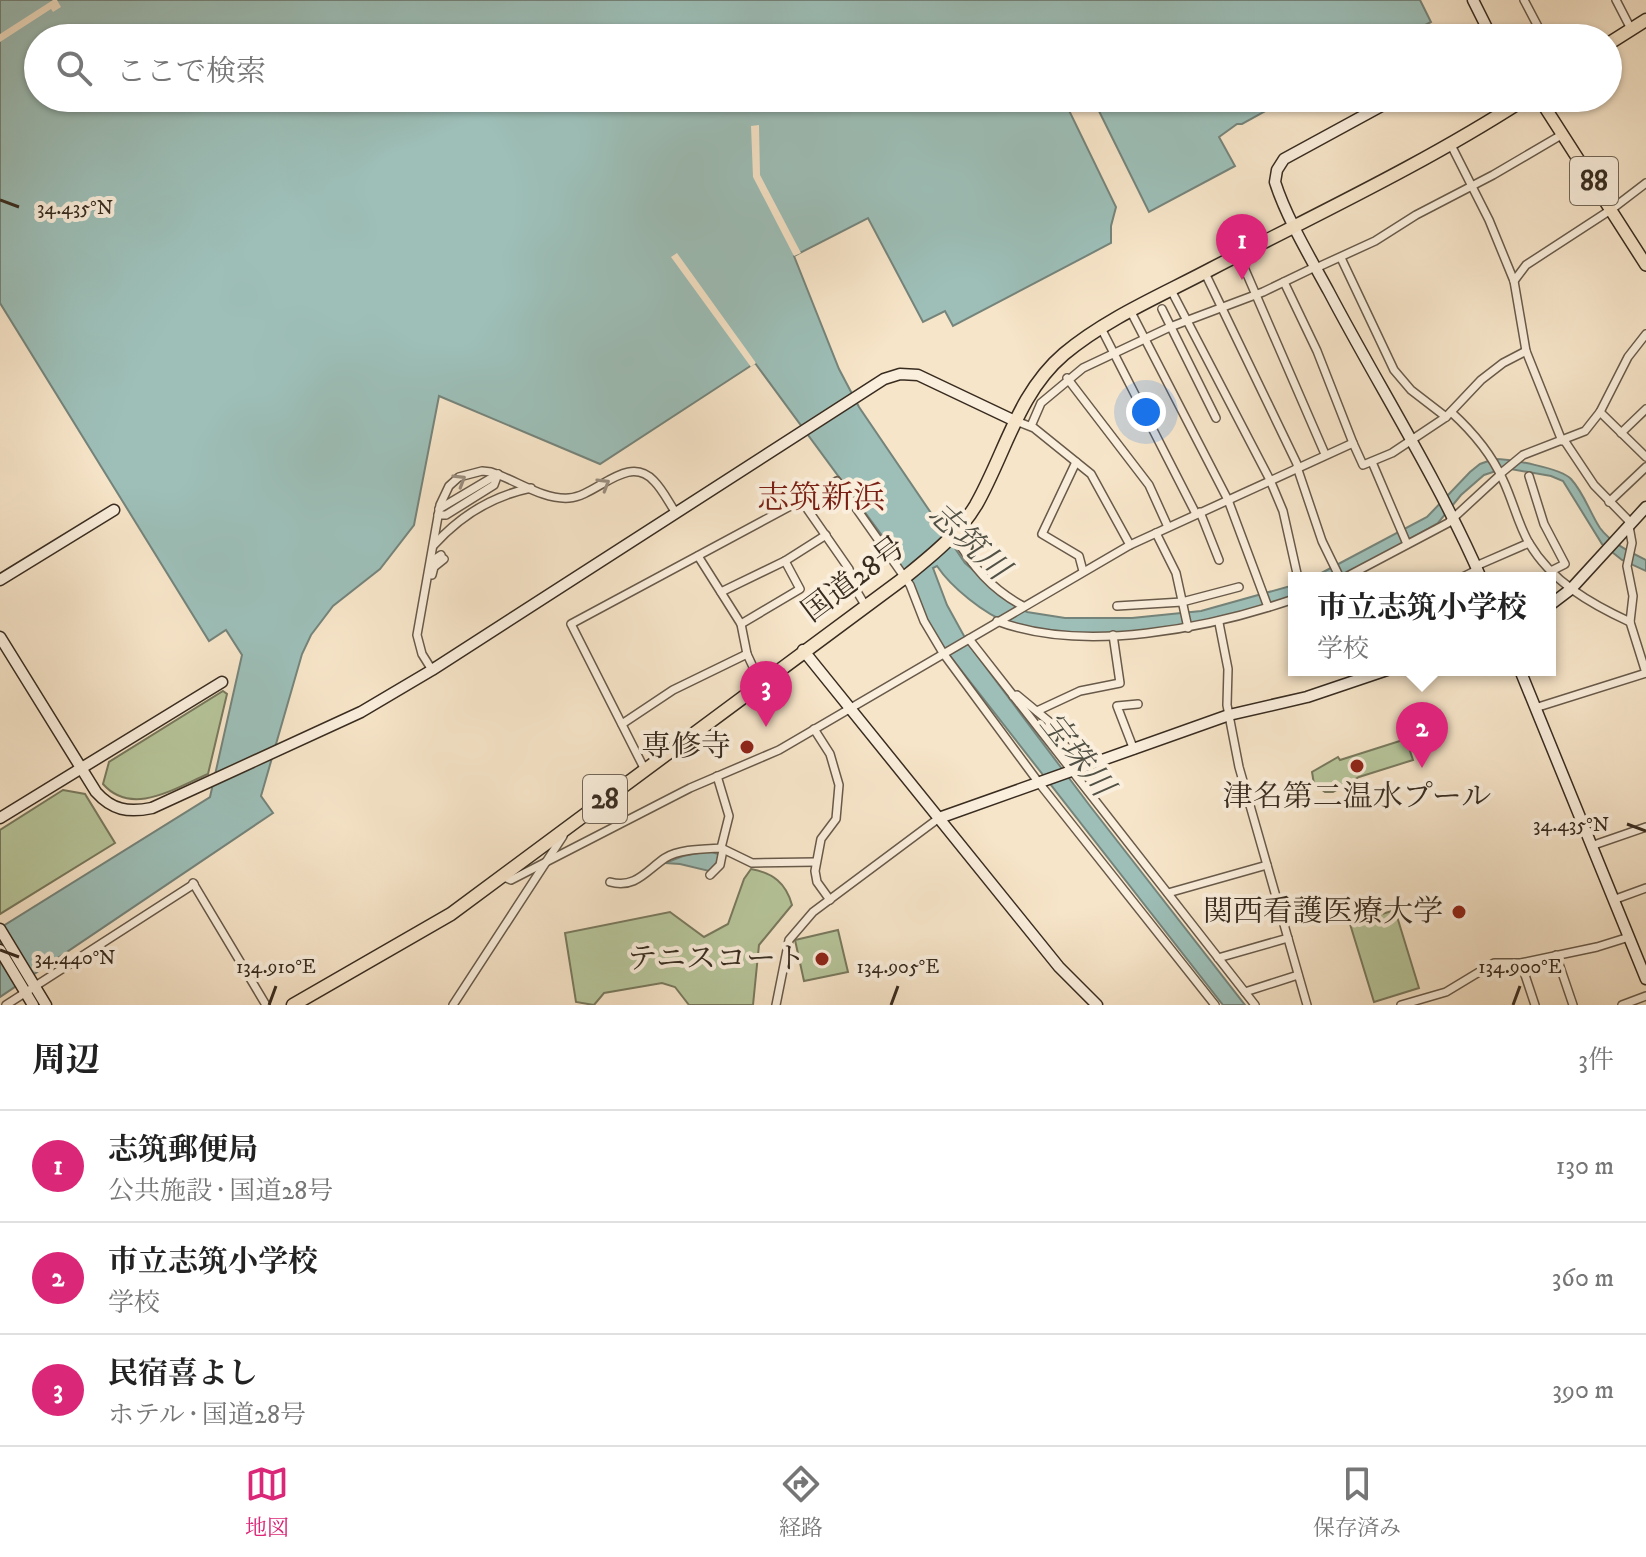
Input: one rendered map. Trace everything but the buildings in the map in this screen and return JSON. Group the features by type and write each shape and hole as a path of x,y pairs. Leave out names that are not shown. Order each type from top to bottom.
{"highway":[{"path":"1622,35 1646,20"},
{"name":"国道28号","path":"293,1005 425,931 905,577 952,537 976,505 1015,421 1044,375 1064,354 1101,328 1450,143 1502,112"}],"main road":[{"name":"88","path":"1548,112 1646,265"}],"street":[{"path":"1473,0 1485,24"},
{"path":"1524,0 1537,24"},
{"path":"1616,0 1631,29"},
{"path":"1371,112 1281,162 1275,182 1316,268 1442,494 1478,571 1529,543"},
{"path":"1031,426 1041,403 1067,378 1170,327 1223,309 1341,258 1563,134"},
{"path":"1450,143 1514,281 1526,351 1563,440 1609,502 1629,523 1631,549 1627,566 1633,596 1630,622 1646,673 1535,708"},
{"path":"1514,281 1526,265 1646,183"},
{"path":"1341,258 1394,370 1411,390 1448,415 1484,446 1501,473 1529,543 1551,571 1565,564 1544,524 1529,476"},
{"path":"1243,265 1325,454"},
{"path":"1205,273 1298,466 1322,541 1338,572"},
{"path":"1284,282 1317,351 1363,465 1411,441 1448,415 1488,374 1526,351"},
{"path":"1171,290 1270,480 1283,511 1297,572"},
{"path":"1162,309 1216,418"},
{"path":"1131,312 1228,500 1268,607"},
{"path":"1101,328 1198,513 1219,560"},
{"path":"1353,572 1453,518 1517,459 1585,431 1600,412 1628,357 1646,334"},
{"path":"0,637 104,801 124,811 152,808 361,712 432,670 857,395 884,379 909,373 931,379 1031,426 1091,474 1130,545"},
{"path":"1067,378 1149,485 1168,527"},
{"path":"1621,433 1646,409"},
{"path":"1600,412 1646,457"},
{"path":"502,876 511,880 717,776 764,758 1130,545 1353,443"},
{"path":"1076,462 1042,534 1079,556 1083,571"},
{"path":"1372,462 1407,544"},
{"path":"1609,502 1646,467"},
{"path":"432,670 419,646 419,619 444,492 459,477 482,471 498,474 556,497 569,498 590,492 625,472 637,471 655,482 676,513"},
{"path":"439,512 446,515 494,485 498,474"},
{"path":"645,770 571,624 837,481 910,585 924,621 944,653 1040,783 1215,1005"},
{"path":"433,546 453,524 495,498 531,488"},
{"path":"801,500 849,569 865,605"},
{"path":"1556,600 1571,589 1646,507"},
{"path":"0,580 114,510"},
{"path":"1156,533 1176,573 1188,628"},
{"path":"721,592 785,561 826,535"},
{"path":"952,537 985,579 1022,607"},
{"path":"698,556 741,624 747,654 760,682"},
{"path":"419,619 434,567 443,557"},
{"path":"741,624 800,589 785,561"},
{"path":"1556,576 1587,601 1630,622"},
{"path":"1117,606 1182,602 1239,587"},
{"path":"999,620 1054,635 1113,635 1219,623 1288,601"},
{"path":"1219,623 1228,669 1227,705 1239,767 1307,1005"},
{"path":"1037,711 1080,691 1120,683 1113,635"},
{"path":"969,639 1255,1005"},
{"path":"803,650 1059,967 1097,1005"},
{"path":"622,724 673,690 747,654"},
{"path":"776,1005 789,940 813,912 939,818 1229,715 1307,697 1369,676"},
{"path":"1522,676 1613,900 1643,963 1646,979"},
{"path":"0,818 222,682"},
{"path":"1013,696 1017,695 1098,762"},
{"path":"1134,750 1117,706 1138,704"},
{"path":"814,729 830,754 839,785 836,819 821,839 816,862 816,878 830,900"},
{"path":"710,875 720,865 729,816 717,776"},
{"path":"453,1005 568,827"},
{"path":"1591,846 1646,827"},
{"path":"610,882 624,885 642,877 665,859 722,849 752,863 816,862"},
{"path":"1168,893 1267,865"},
{"path":"6,1005 194,883 266,1005"},
{"path":"1613,900 1646,888"},
{"path":"0,929 30,988 33,1005"},
{"path":"1401,1005 1440,994 1494,963 1521,963 1629,937"},
{"path":"1218,958 1288,938"},
{"path":"0,950 46,1005"},
{"path":"1556,955 1573,1005"},
{"path":"1521,963 1535,1005"},
{"path":"1245,992 1298,975"},
{"path":"1440,994 1445,1005"},
{"path":"1622,1005 1646,996"}],"green space":[{"path":"223,691 227,694 208,774 168,792 140,799 114,794 103,784 109,762"},
{"name":"津名第二温水プール","path":"1406,739 1413,760 1359,777 1333,792 1325,792 1314,784 1312,772 1338,757 1340,760"},
{"path":"63,790 85,794 115,843 0,914 0,830"},
{"path":"751,869 778,880 792,905 759,945 753,1005 689,1005 675,987 662,983 604,993 594,1005 576,1002 565,933 670,912 704,937 728,924 744,879"},
{"path":"1395,910 1419,988 1374,1002 1350,924"},
{"name":"テニスコート","path":"838,930 848,972 804,981 795,940"}],"water":[{"path":"0,0 1420,0 1431,22 24,24 24,112 1070,112 1116,207 1111,243 953,326 945,311 923,322 868,218 794,256 839,369 859,407 965,563 1015,606 1027,612 1065,618 1132,618 1201,611 1288,587 1288,599 1217,621 1140,632 1057,633 999,619 969,599 937,566 933,568 947,605 969,645 1245,1005 1223,1005 943,647 928,624 912,585 889,545 755,363 600,464 439,396 414,525 380,569 333,606 311,635 302,654 261,796 273,813 0,997 0,928 210,797 242,655 226,630 209,641 0,303"},
{"path":"1099,112 1264,112 1237,124 1219,137 1235,166 1149,212"},
{"path":"1494,459 1523,462 1565,475 1580,490 1604,533 1615,543 1646,560 1646,571 1622,560 1602,544 1563,481 1505,468 1484,475 1461,495 1438,523 1350,572 1323,572 1427,517 1480,464"},
{"path":"709,851 718,854 719,860 709,871 665,863 683,856"}],"pier":[{"path":"53,0 57,0 61,7 24,24 0,42 0,34"},
{"path":"759,125 760,175 801,253 794,256 753,177 751,126"},
{"path":"677,253 756,363 751,367 671,257"}],"place":[{"name":"志筑郵便局","path":"1242,280"},
{"name":"民宿喜よし","path":"766,727"},
{"name":"専修寺","path":"747,747"},
{"name":"津名第二温水プール","path":"1357,766"},
{"name":"市立志筑小学校","path":"1422,768"},
{"name":"関西看護医療大学","path":"1459,912"},
{"name":"テニスコート","path":"822,959"}],"district":[{"name":"志筑新浜","path":"821,499"}],"water label":[{"name":"志筑川","path":"968,542"},
{"name":"宝珠川","path":"1076,755"}]}
